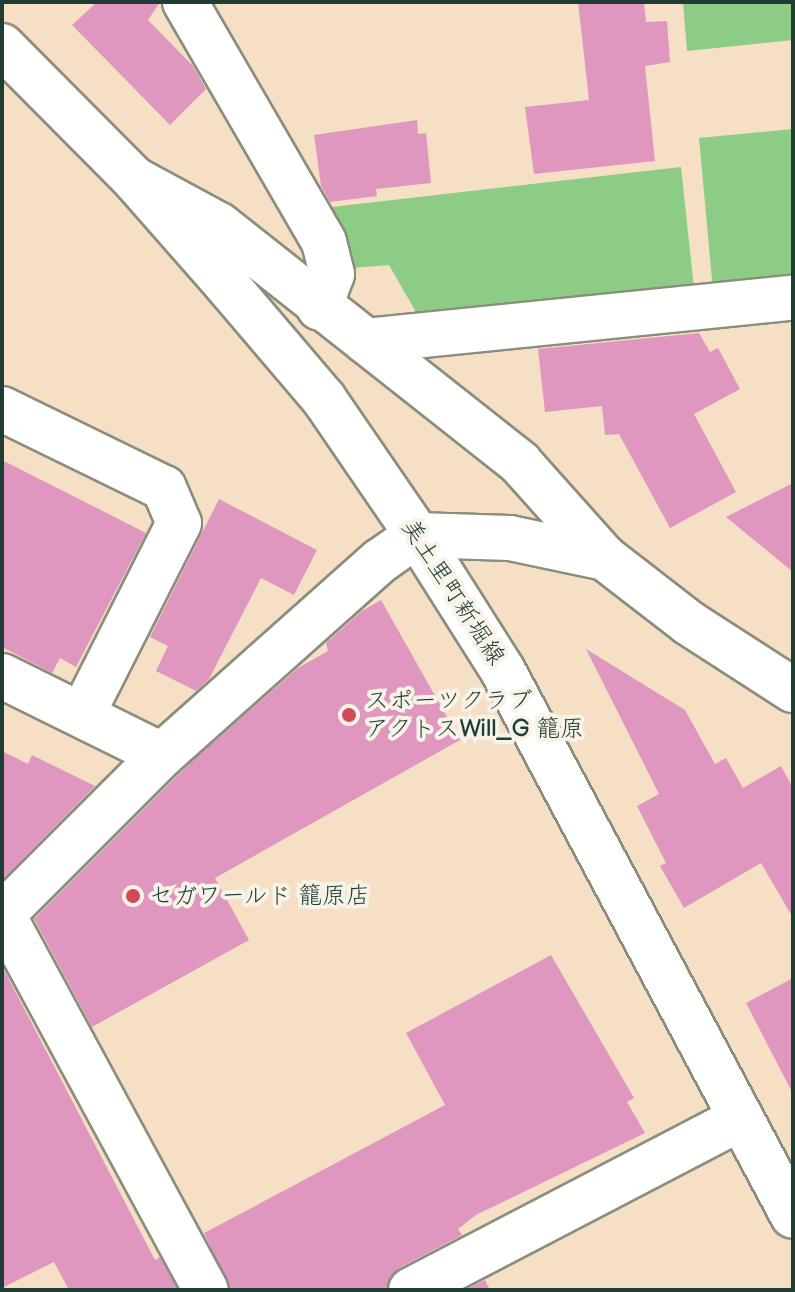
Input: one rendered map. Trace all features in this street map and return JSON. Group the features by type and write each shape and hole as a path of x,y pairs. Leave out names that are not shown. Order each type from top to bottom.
{"street":[{"path":"185,2 324,242 332,274 319,308"},
{"name":"美土里町新堀線","path":"2,46 134,179 324,399 417,535 503,671 793,1216"},
{"path":"134,179 219,225 319,308 366,341 520,463 605,558 689,623 793,690"},
{"path":"366,341 793,298"},
{"path":"2,409 164,488 179,523 82,715"},
{"path":"206,1290 2,915 162,755 380,561 417,535 510,538 605,558"},
{"path":"2,676 162,755"},
{"path":"411,1290 741,1118"}],"green space":[{"path":"683,2 793,2 793,40 687,51"},
{"path":"793,129 793,284 713,290 699,138"},
{"path":"681,167 695,298 420,319 389,265 352,268 323,208"}],"building":[{"path":"97,2 160,2 148,20 193,66 206,89 170,125 72,25"},
{"path":"578,2 644,2 646,22 667,21 670,62 645,66 655,161 534,174 525,107 589,100"},
{"path":"417,120 418,134 426,133 431,183 376,189 377,196 330,202 321,186 314,135"},
{"path":"699,333 710,352 718,348 740,389 694,414 736,492 670,528 619,434 605,435 602,406 545,412 538,349"},
{"path":"2,460 146,533 76,667 60,658 52,673 2,647"},
{"path":"793,483 793,572 726,517"},
{"path":"219,499 317,550 294,595 261,578 209,679 196,691 156,671 168,646 150,637"},
{"path":"381,600 460,740 215,878 249,940 92,1027 34,919 192,761 298,668 328,651 326,643 362,611"},
{"path":"586,649 685,710 715,764 726,758 743,788 781,766 793,788 793,918 761,863 684,908 660,866 666,863 637,806 659,794"},
{"path":"2,751 28,764 32,755 95,786 2,880"},
{"path":"551,955 634,1098 627,1102 645,1133 476,1215 458,1229 462,1235 399,1268 386,1290 231,1290 204,1233 445,1105 406,1033"},
{"path":"2,966 155,1260 160,1257 178,1290 69,1290 54,1262 2,1288"},
{"path":"793,978 793,1094 746,1003"},
{"path":"485,1280 490,1290 465,1290"}],"place":[{"name":"スポーツクラブ アクトスWill_G 籠原","path":"349,715"},
{"name":"セガワールド 籠原店","path":"133,896"}]}
